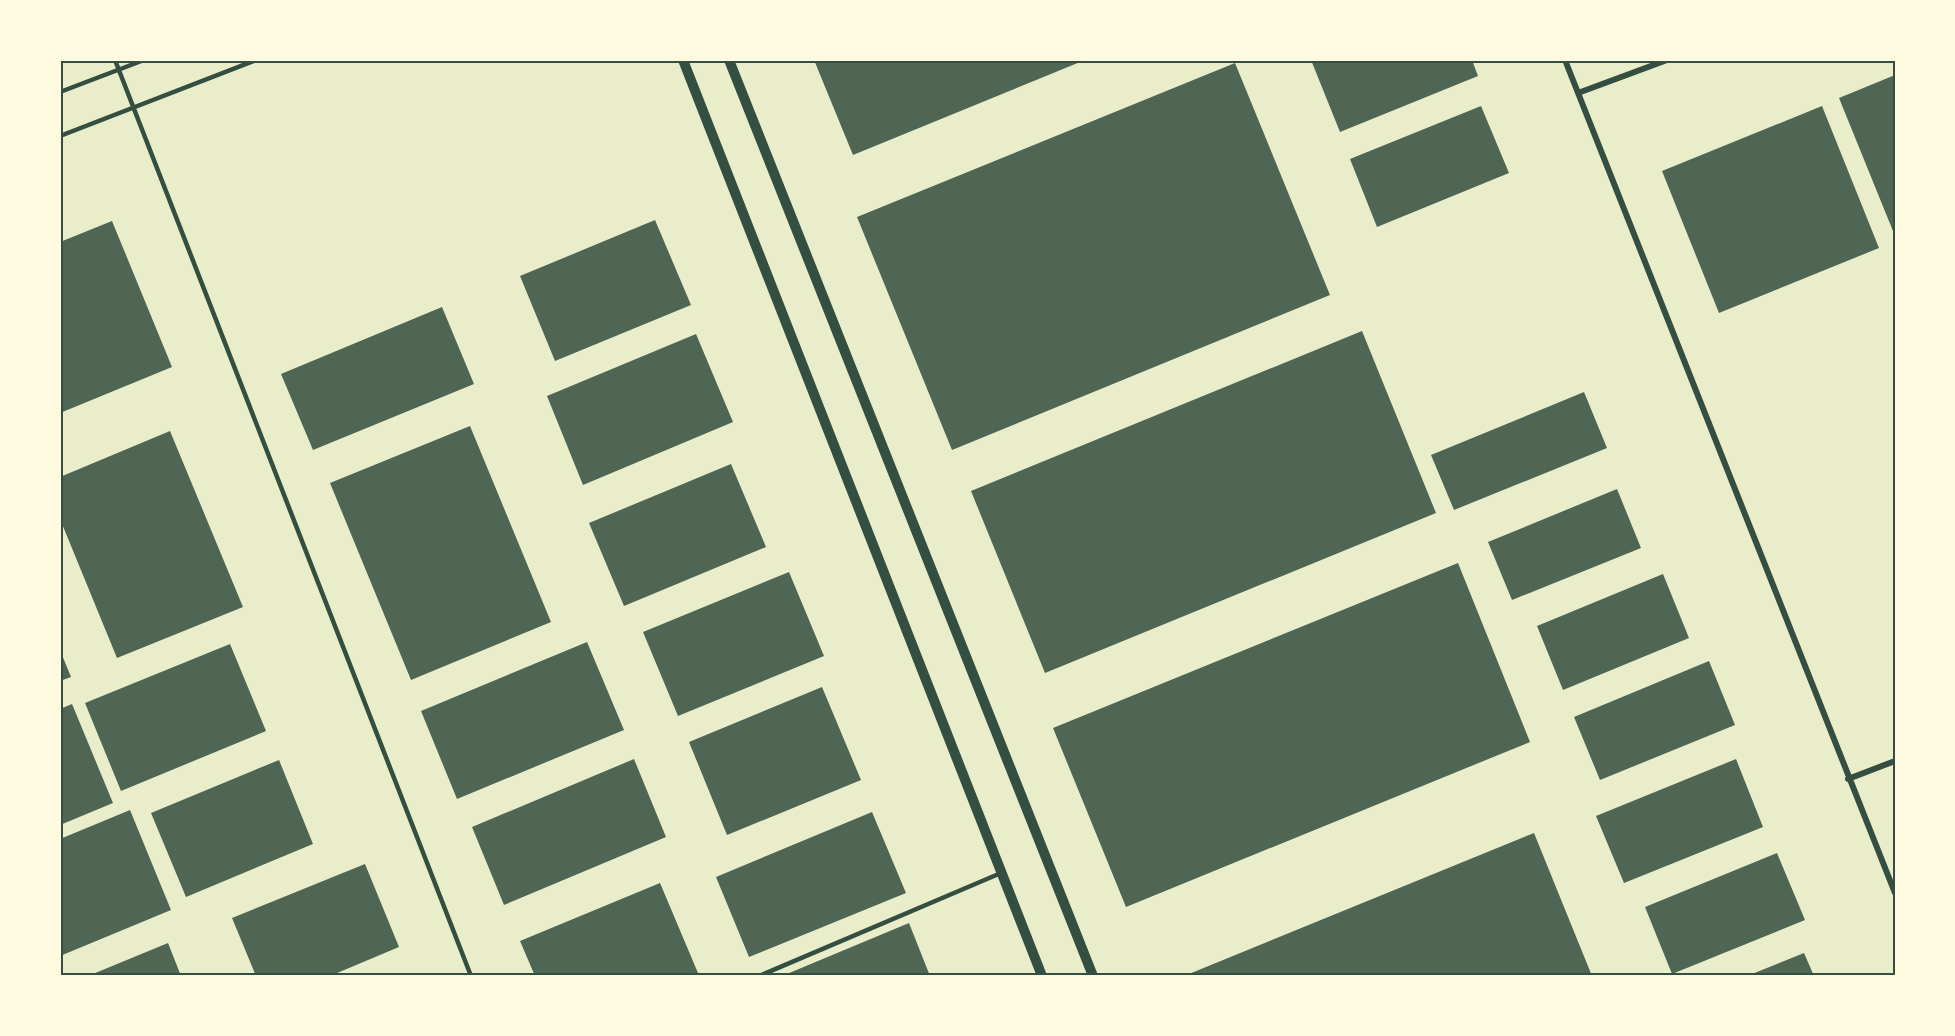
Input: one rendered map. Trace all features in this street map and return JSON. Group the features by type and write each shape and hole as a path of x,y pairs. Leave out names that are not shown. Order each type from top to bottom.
{"street":[{"path":"683,60 1042,976"},
{"path":"729,60 1093,976"},
{"path":"1565,60 1895,893"},
{"path":"1578,93 1667,60"},
{"path":"1848,779 1895,761"}],"lane":[{"path":"114,60 471,976"},
{"path":"60,92 144,60"},
{"path":"60,136 256,60"},
{"path":"759,976 1001,873"}],"building":[{"path":"814,60 1085,60 853,155"},
{"path":"1311,60 1472,60 1478,76 1340,132"},
{"path":"1235,63 1330,295 952,450 857,217"},
{"path":"1895,75 1895,236 1839,98"},
{"path":"1481,106 1509,173 1377,227 1350,159"},
{"path":"1822,106 1879,248 1719,313 1662,171"},
{"path":"655,220 691,305 555,361 520,276"},
{"path":"112,221 172,367 60,413 60,242"},
{"path":"442,307 474,384 313,450 281,374"},
{"path":"1362,331 1436,513 1045,673 971,491"},
{"path":"696,334 733,422 583,485 547,396"},
{"path":"1584,392 1607,448 1454,510 1431,455"},
{"path":"470,426 551,622 411,680 330,483"},
{"path":"170,431 243,607 117,658 60,519 60,477"},
{"path":"731,464 766,547 624,606 589,523"},
{"path":"1617,489 1641,548 1512,600 1488,542"},
{"path":"1458,563 1530,742 1126,907 1053,728"},
{"path":"789,572 824,656 678,716 643,632"},
{"path":"1663,574 1689,638 1563,690 1537,626"},
{"path":"587,642 624,730 457,799 421,711"},
{"path":"230,644 266,731 121,791 85,703"},
{"path":"60,650 71,677 60,681"},
{"path":"1709,661 1735,725 1600,780 1574,717"},
{"path":"822,687 861,780 727,835 689,742"},
{"path":"72,704 113,803 60,825 60,709"},
{"path":"634,759 666,837 504,905 472,827"},
{"path":"1736,759 1763,827 1624,883 1596,816"},
{"path":"279,760 313,844 186,897 151,813"},
{"path":"130,810 171,910 60,956 60,839"},
{"path":"872,812 906,893 749,957 716,877"},
{"path":"1534,833 1592,976 1184,976"},
{"path":"1777,853 1805,920 1672,974 1645,907"},
{"path":"365,864 399,947 330,976 256,976 232,918"},
{"path":"660,883 698,973 692,976 535,976 520,941"},
{"path":"909,923 930,976 782,976"},
{"path":"168,943 181,976 88,976"},
{"path":"1804,953 1814,976 1747,976"}]}
